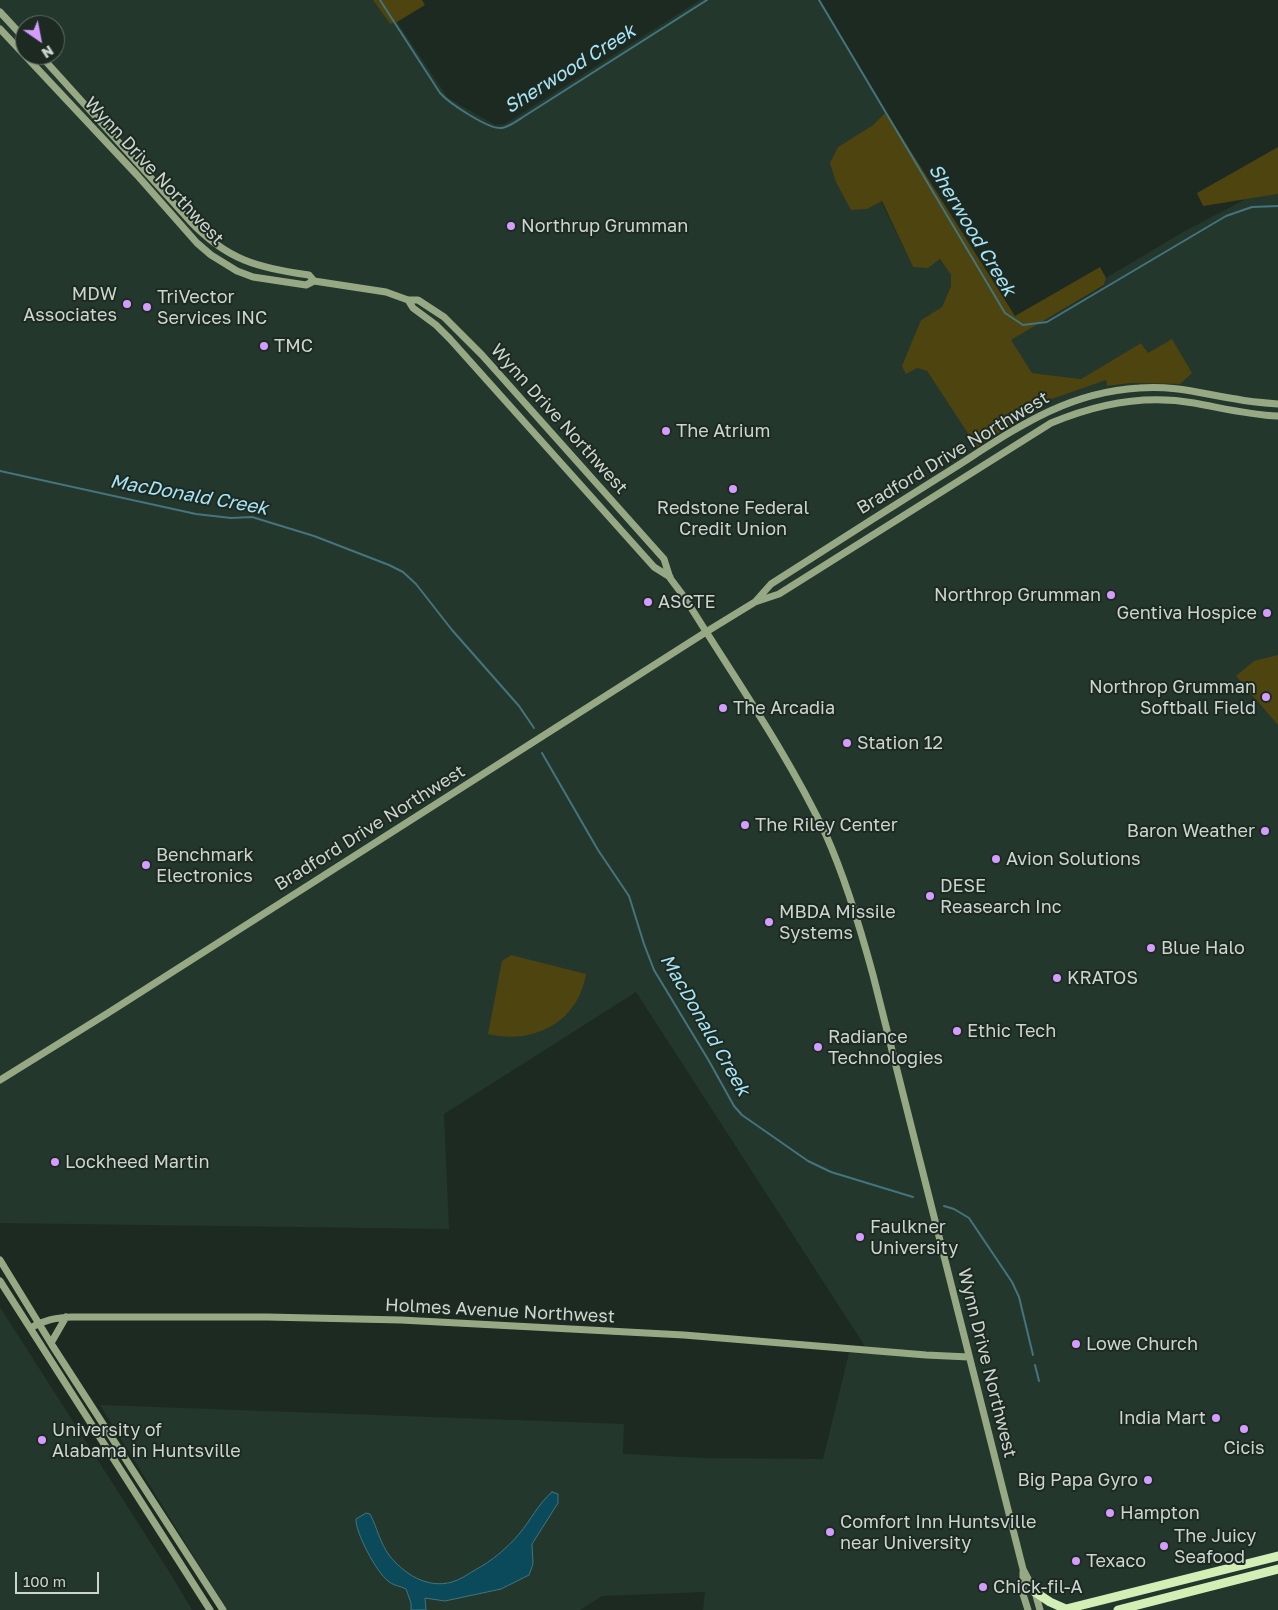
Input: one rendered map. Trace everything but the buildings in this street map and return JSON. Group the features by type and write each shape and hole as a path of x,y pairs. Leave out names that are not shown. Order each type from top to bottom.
{"highway":[{"path":"1035,1592 1064,1610 1278,1556"},
{"path":"1118,1610 1278,1569"}],"street":[{"path":"0,12 15,28"},
{"name":"Wynn Drive Northwest","path":"0,29 137,175 197,243 211,255 237,271 253,277 306,285 314,281 386,292 408,300 418,300 450,323 664,559 670,578 773,738 802,789 826,836 840,870 859,924 873,975 1023,1569 1035,1592 1040,1610"},
{"name":"Wynn Drive Northwest","path":"49,65 208,239 248,263 274,270 309,275 314,281"},
{"name":"Wynn Drive Northwest","path":"408,300 413,308 450,338 654,567 670,578"},
{"name":"Bradford Drive Northwest","path":"755,602 771,584 821,552 1032,419 1072,401 1119,390 1158,387 1192,390 1237,400 1278,404"},
{"name":"Bradford Drive Northwest","path":"0,1080 706,632 755,602 779,594 1035,432 1076,413 1118,402 1157,400 1194,403 1220,409 1278,416"},
{"path":"0,1260 38,1323 222,1610"},
{"path":"0,1281 210,1610"},
{"path":"51,1343 66,1317"},
{"name":"Holmes Avenue Northwest","path":"30,1328 38,1323 66,1317 266,1317 400,1320 684,1335 969,1357"},
{"path":"1023,1569 1023,1594 1028,1610"}],"shaded area":[{"path":"0,0 373,0 390,24 397,22 448,98 495,125 505,124 700,0 820,0 886,112 873,125 838,147 867,209 881,201 913,267 940,259 951,275 951,286 942,307 921,320 917,368 927,371 978,447 1049,400 1106,380 1107,386 1131,383 1180,384 1148,353 1141,343 1081,379 1032,373 1010,340 1104,286 1106,278 1183,232 1246,199 1278,194 1278,1610 703,1610 705,1592 602,1596 580,1610 227,1610 100,1405 624,1424 623,1454 704,1458 823,1459 849,1353 870,1354 636,992 444,1114 449,1229 0,1223"},
{"path":"373,0 422,0 425,5 397,22 390,24"},
{"path":"886,112 1015,316 1100,267 1106,278 1104,285 1011,340 1032,373 1081,379 1141,343 1148,353 1172,339 1192,373 1180,384 1131,383 1107,386 1106,380 1049,400 977,447 927,371 917,368 906,374 902,366 921,320 942,307 951,286 951,275 940,259 928,268 913,267 882,201 867,209 851,210 836,182 830,163 838,147 873,125"},
{"path":"1278,147 1278,194 1203,206 1197,193"},
{"name":"Northrop Grumman Softball Field","path":"1278,655 1278,725 1236,676 1254,661"},
{"path":"511,955 586,974 574,1005 564,1017 551,1026 537,1033 522,1036 505,1037 488,1034 502,961"},
{"name":"University of Alabama in Huntsville","path":"0,1307 170,1573 192,1610 0,1610"}],"water":[{"path":"552,1492 558,1494 558,1503 532,1544 533,1564 529,1575 501,1589 445,1601 425,1598 426,1610 411,1610 411,1603 406,1589 392,1584 383,1577 359,1533 356,1519 366,1513 370,1514 383,1545 395,1562 409,1574 425,1582 443,1584 461,1578 499,1554 519,1534"}],"waterway":[{"name":"Sherwood Creek","path":"380,0 440,93 460,109 479,120 488,125 502,128 516,122 707,0"},
{"name":"Sherwood Creek","path":"819,0 1005,313 1023,325 1047,322 1226,216 1252,207 1278,206"},
{"name":"MacDonald Creek","path":"0,471 196,514 231,518 252,517 314,536 389,565 403,572 416,584 452,630 519,706 534,728"},
{"name":"MacDonald Creek","path":"542,753 598,850 629,896 654,970 734,1106 742,1115 808,1161 831,1172 913,1197"},
{"name":"MacDonald Creek","path":"944,1206 954,1209 969,1218 1012,1282 1019,1297 1033,1355"},
{"name":"MacDonald Creek","path":"1035,1365 1039,1381"}],"place":[{"name":"Northrup Grumman","path":"511,226"},
{"name":"MDW Associates","path":"127,304"},
{"name":"TriVector Services INC","path":"147,307"},
{"name":"TMC","path":"264,346"},
{"name":"The Atrium","path":"666,431"},
{"name":"Redstone Federal Credit Union","path":"733,489"},
{"name":"Northrop Grumman","path":"1111,595"},
{"name":"ASCTE","path":"648,602"},
{"name":"Gentiva Hospice","path":"1267,613"},
{"name":"Northrop Grumman Softball Field","path":"1266,697"},
{"name":"The Arcadia","path":"723,708"},
{"name":"Station 12","path":"847,743"},
{"name":"The Riley Center","path":"745,825"},
{"name":"Baron Weather","path":"1265,831"},
{"name":"Avion Solutions","path":"996,859"},
{"name":"Benchmark Electronics","path":"146,865"},
{"name":"DESE Reasearch Inc","path":"930,896"},
{"name":"MBDA Missile Systems","path":"769,922"},
{"name":"Blue Halo","path":"1151,948"},
{"name":"KRATOS","path":"1057,978"},
{"name":"Ethic Tech","path":"957,1031"},
{"name":"Radiance Technologies","path":"818,1047"},
{"name":"Lockheed Martin","path":"55,1162"},
{"name":"Faulkner University","path":"860,1237"},
{"name":"Lowe Church","path":"1076,1344"},
{"name":"India Mart","path":"1216,1418"},
{"name":"Cicis","path":"1244,1429"},
{"name":"University of Alabama in Huntsville","path":"42,1440"},
{"name":"Big Papa Gyro","path":"1148,1480"},
{"name":"Hampton","path":"1110,1513"},
{"name":"Comfort Inn Huntsville near University","path":"830,1532"},
{"name":"The Juicy Seafood","path":"1164,1546"},
{"name":"Texaco","path":"1076,1561"},
{"name":"Chick-fil-A","path":"983,1587"}]}
